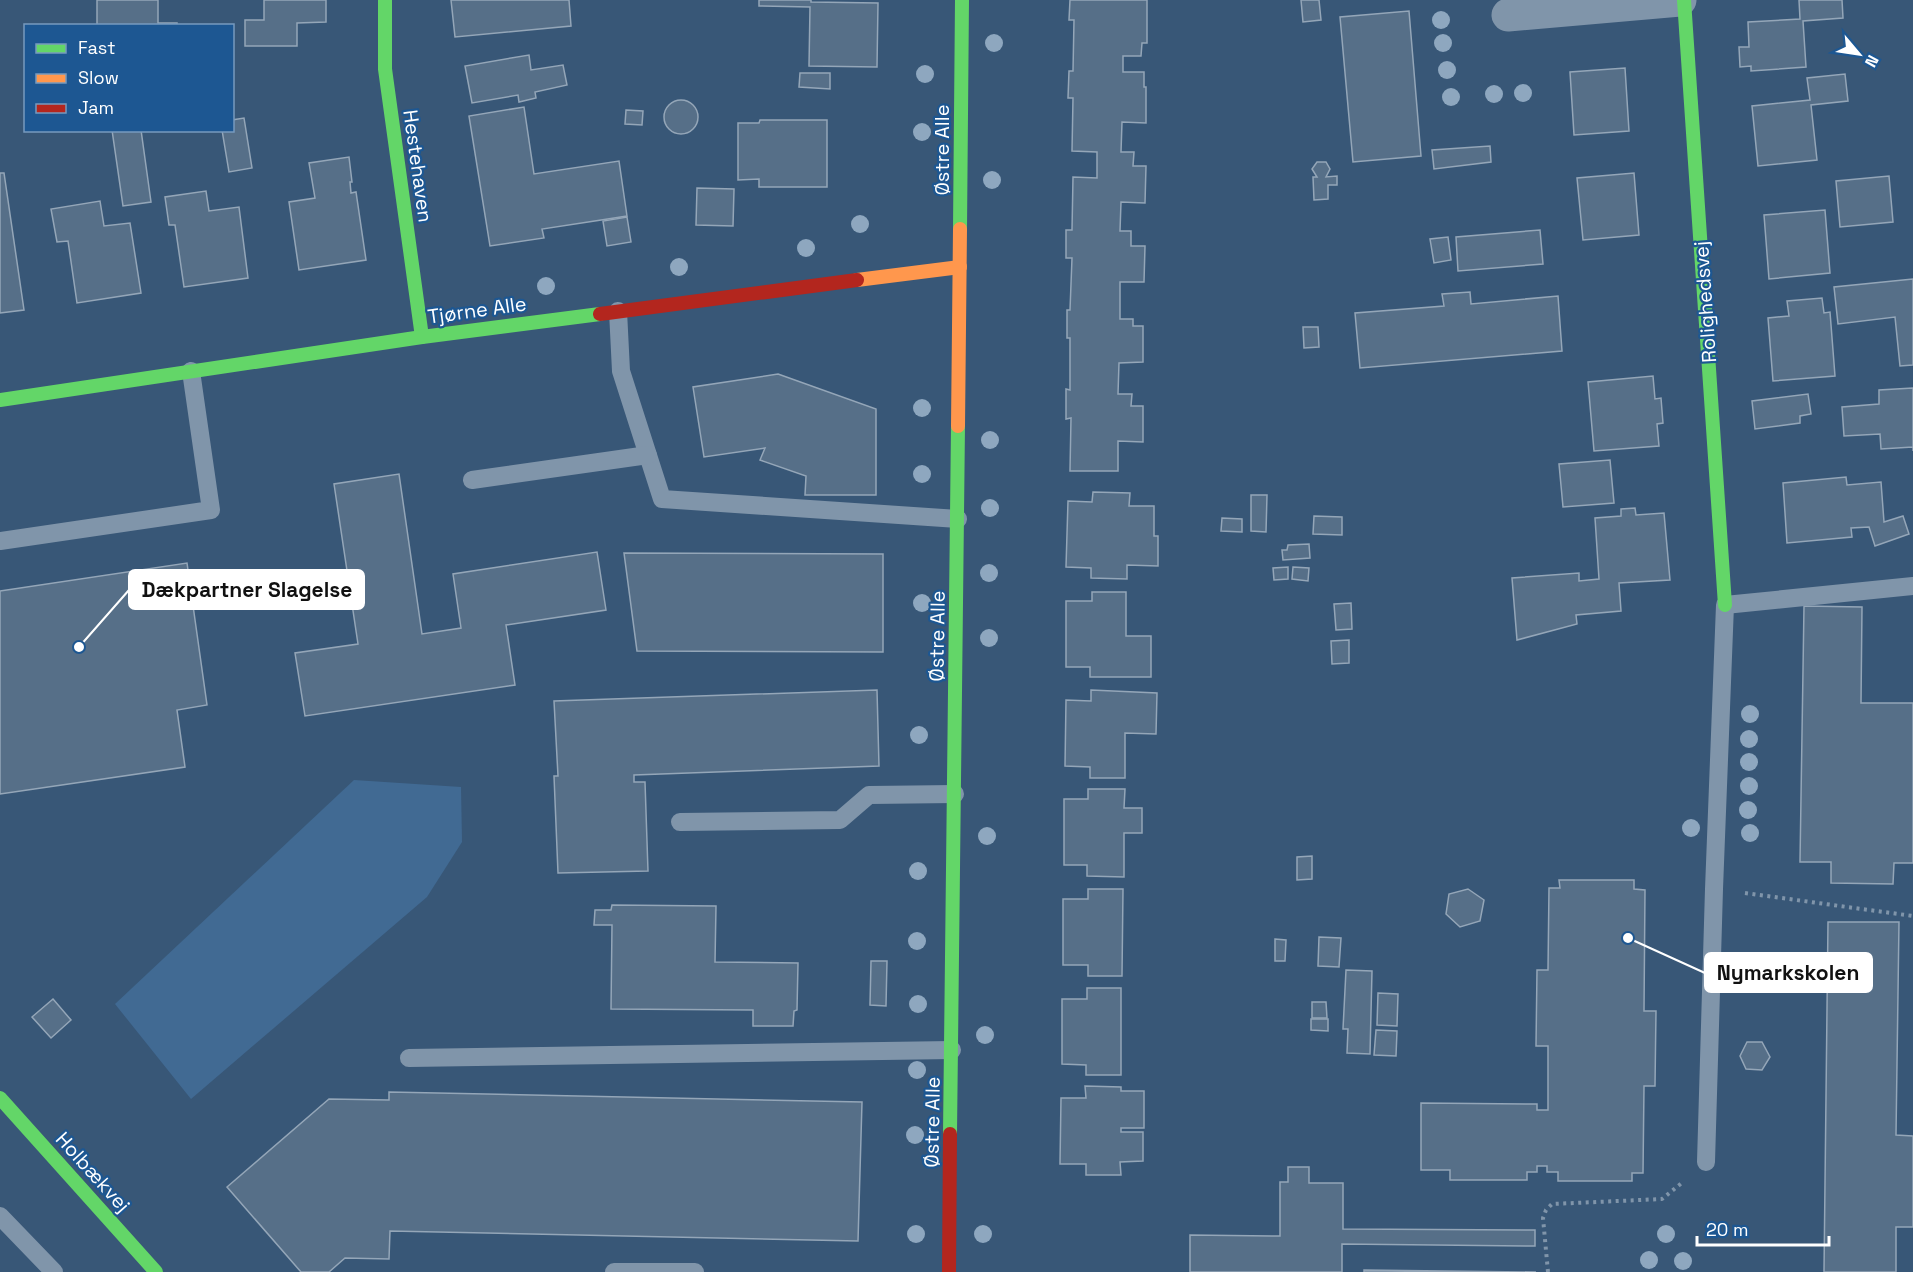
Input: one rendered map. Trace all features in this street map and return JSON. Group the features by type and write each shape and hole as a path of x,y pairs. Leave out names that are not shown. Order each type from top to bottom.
{"street":[{"name":"Hestehaven","path":"385,0 386,69 422,337"},
{"name":"Østre Alle","path":"949,1272 962,0"},
{"path":"1508,15 1680,0"},
{"name":"Rolighedsvej","path":"1684,0 1725,604"},
{"name":"Tjørne Alle","path":"0,400 422,337 960,267"},
{"name":"Holbækvej","path":"2,1103 156,1272"}],"lane":[{"path":"618,311 621,371 662,499 958,519"},
{"path":"0,541 211,510 191,371"},
{"path":"472,480 648,454"},
{"path":"1706,1162 1725,604 1913,586"},
{"path":"680,822 840,820 869,795 955,794"},
{"path":"409,1058 952,1050"},
{"path":"0,1216 54,1272"},
{"path":"614,1272 695,1272"}],"path":[{"path":"1714,889 1913,916"},
{"path":"1548,1272 1543,1218 1545,1210 1551,1204 1662,1199 1706,1162"}],"water":[{"path":"354,780 461,787 462,842 427,897 191,1099 115,1004"}],"building":[{"path":"97,0 158,0 158,23 177,23 177,24 97,24"},
{"path":"264,0 326,0 326,22 297,23 297,46 245,46 245,20 264,20"},
{"path":"451,0 569,0 571,26 455,37"},
{"path":"759,0 878,3 877,67 809,66 810,7 759,6"},
{"path":"1070,0 1147,0 1147,43 1142,43 1141,56 1123,56 1123,72 1144,72 1146,123 1122,122 1121,152 1134,152 1133,166 1146,166 1145,203 1121,202 1120,231 1131,231 1131,246 1145,246 1144,282 1120,282 1120,319 1133,319 1133,326 1143,326 1143,362 1119,363 1118,394 1132,394 1131,406 1143,406 1143,442 1118,441 1118,471 1070,471 1071,418 1066,419 1066,389 1070,390 1070,338 1067,338 1067,310 1070,310 1072,258 1066,258 1066,230 1072,230 1073,177 1097,178 1097,152 1072,151 1073,98 1068,98 1069,71 1073,71 1074,20 1069,20"},
{"path":"1301,0 1319,0 1321,20 1303,22"},
{"path":"1799,0 1842,0 1843,18 1803,21 1806,67 1751,71 1751,66 1740,67 1739,47 1749,47 1748,22 1800,19"},
{"path":"1409,11 1421,156 1353,162 1340,17"},
{"path":"529,55 531,70 563,65 567,85 535,92 536,98 519,102 518,95 472,103 465,66"},
{"path":"1625,68 1629,131 1574,135 1570,72"},
{"path":"800,73 830,73 830,89 799,87"},
{"path":"1845,74 1848,101 1811,105 1817,160 1758,166 1752,106 1810,100 1807,78"},
{"path":"681,100 693,105 698,117 693,129 681,134 669,129 664,117 669,105"},
{"path":"524,107 534,174 619,161 627,216 542,229 544,238 490,246 469,116"},
{"path":"626,110 643,111 642,125 625,124"},
{"path":"244,118 252,168 229,172 222,132 234,132 234,120"},
{"path":"760,120 827,120 827,187 759,187 759,179 738,180 738,123 759,123"},
{"path":"112,132 141,132 151,202 123,206"},
{"path":"1490,146 1491,162 1434,169 1432,150"},
{"path":"349,157 351,193 356,192 366,260 299,270 289,202 315,198 309,163"},
{"path":"1317,162 1326,162 1330,169 1326,177 1337,176 1337,185 1328,185 1328,199 1314,200 1313,177 1317,177 1312,169"},
{"path":"0,173 4,173 24,310 0,313"},
{"path":"1634,173 1639,235 1583,240 1577,178"},
{"path":"1889,176 1893,222 1840,227 1836,181"},
{"path":"697,188 734,189 733,226 696,225"},
{"path":"206,191 209,211 239,207 248,278 184,287 175,225 169,225 165,197"},
{"path":"100,201 104,226 130,223 141,293 77,303 68,241 57,242 51,209"},
{"path":"1825,210 1830,273 1769,279 1764,215"},
{"path":"627,217 631,242 607,246 603,221"},
{"path":"1540,230 1543,264 1458,271 1456,237"},
{"path":"1448,237 1451,260 1434,263 1430,239"},
{"path":"1913,279 1913,365 1900,366 1895,317 1838,324 1834,287"},
{"path":"1470,292 1471,304 1558,296 1562,351 1360,368 1355,313 1444,306 1442,294"},
{"path":"1822,298 1824,313 1830,312 1835,376 1773,381 1768,318 1789,316 1787,301"},
{"path":"1303,327 1318,327 1319,347 1304,348"},
{"path":"778,374 876,409 876,495 805,495 806,476 760,460 765,448 704,457 693,387"},
{"path":"1653,376 1655,399 1661,398 1663,423 1657,424 1659,446 1594,451 1588,382"},
{"path":"1913,388 1913,447 1881,449 1880,434 1844,436 1842,407 1879,404 1879,390"},
{"path":"1808,394 1811,414 1800,416 1800,423 1755,429 1752,401"},
{"path":"1610,460 1614,503 1563,507 1559,464"},
{"path":"399,474 422,634 461,628 453,574 597,552 606,610 506,625 515,685 305,716 295,653 358,644 334,484"},
{"path":"1846,477 1847,485 1881,482 1884,522 1903,516 1909,534 1875,546 1869,527 1851,528 1852,537 1787,543 1783,483"},
{"path":"1093,492 1130,493 1129,506 1154,506 1154,536 1158,536 1158,566 1127,565 1127,579 1091,578 1091,568 1066,567 1068,501 1092,502"},
{"path":"1251,495 1267,495 1266,532 1251,531"},
{"path":"1635,508 1636,515 1664,513 1670,580 1619,583 1621,611 1576,615 1577,624 1517,640 1512,578 1579,573 1579,581 1599,579 1595,518 1621,516 1621,509"},
{"path":"1314,516 1342,517 1342,535 1313,534"},
{"path":"1222,518 1242,519 1242,532 1221,531"},
{"path":"1309,544 1310,558 1283,560 1282,550 1287,550 1288,545"},
{"path":"624,553 883,554 883,652 637,651"},
{"path":"187,563 207,705 177,710 185,767 0,794 0,591"},
{"path":"1288,567 1288,579 1274,580 1273,568"},
{"path":"1293,567 1309,568 1308,581 1292,579"},
{"path":"1092,592 1126,592 1126,636 1151,636 1151,677 1090,677 1090,667 1066,667 1066,601 1092,601"},
{"path":"1351,603 1352,629 1336,630 1334,604"},
{"path":"1804,606 1862,607 1861,703 1913,703 1913,863 1894,863 1893,884 1831,883 1831,862 1800,862"},
{"path":"1349,640 1349,663 1332,664 1331,641"},
{"path":"877,690 879,766 634,775 634,782 645,782 648,871 558,873 554,776 558,776 554,701"},
{"path":"1091,690 1157,693 1156,734 1125,733 1125,778 1090,778 1090,767 1065,766 1066,700 1091,701"},
{"path":"1088,789 1125,789 1124,808 1142,808 1142,833 1124,833 1124,877 1087,876 1087,865 1064,865 1064,799 1088,799"},
{"path":"1312,856 1312,879 1297,880 1297,857"},
{"path":"1559,880 1634,880 1634,889 1645,890 1644,1011 1656,1011 1655,1086 1644,1086 1643,1173 1632,1173 1632,1181 1558,1181 1558,1172 1547,1172 1547,1166 1537,1166 1537,1172 1527,1172 1527,1180 1450,1180 1450,1170 1421,1170 1421,1103 1537,1104 1537,1110 1548,1110 1548,1046 1536,1046 1537,970 1548,970 1549,888 1560,888"},
{"path":"1088,889 1123,889 1122,976 1088,976 1088,965 1063,965 1063,899 1088,899"},
{"path":"1468,889 1484,900 1480,921 1460,927 1446,914 1449,894"},
{"path":"612,905 716,906 715,962 798,963 797,1010 794,1011 793,1026 753,1026 753,1010 611,1009 612,925 594,925 595,910 611,910"},
{"path":"1828,922 1899,922 1896,1135 1913,1136 1913,1227 1896,1227 1896,1272 1824,1272"},
{"path":"1319,937 1341,938 1339,967 1318,966"},
{"path":"1275,939 1286,940 1285,961 1275,961"},
{"path":"871,961 887,961 886,1006 870,1005"},
{"path":"1346,970 1372,971 1370,1054 1347,1053 1348,1029 1343,1029"},
{"path":"1087,988 1121,988 1121,1075 1086,1075 1086,1065 1062,1064 1062,999 1087,999"},
{"path":"1378,993 1398,994 1397,1026 1377,1025"},
{"path":"53,999 71,1020 51,1038 32,1017"},
{"path":"1312,1002 1326,1002 1327,1018 1312,1018"},
{"path":"1311,1019 1328,1019 1328,1031 1311,1030"},
{"path":"1376,1030 1397,1031 1396,1056 1374,1055"},
{"path":"1747,1042 1762,1042 1770,1057 1762,1070 1746,1069 1740,1056"},
{"path":"1085,1086 1121,1087 1121,1091 1144,1091 1144,1128 1121,1128 1121,1132 1143,1132 1143,1161 1120,1162 1121,1175 1086,1175 1086,1164 1060,1164 1061,1098 1086,1098"},
{"path":"389,1092 862,1102 858,1241 390,1231 389,1259 345,1258 329,1272 301,1272 227,1187 329,1099 389,1100"},
{"path":"1288,1167 1309,1167 1309,1183 1343,1183 1343,1229 1535,1230 1535,1246 1342,1244 1342,1272 1190,1272 1190,1235 1280,1236 1280,1182 1288,1182"},
{"path":"1364,1270 1536,1272 1364,1272"}],"traffic: fast":[{"path":"385,0 385,69 422,337"},
{"path":"960,229 962,0"},
{"path":"1684,0 1725,605"},
{"path":"0,400 422,337 600,314"},
{"path":"950,1134 958,426"},
{"path":"0,1098 156,1272"}],"traffic: slow":[{"path":"958,426 960,229"},
{"path":"857,280 960,267"}],"traffic: jam":[{"path":"600,314 857,280"},
{"path":"949,1272 950,1134"}],"place":[{"name":"Dækpartner Slagelse","path":"79,647"},
{"name":"Nymarkskolen","path":"1628,938"}]}
